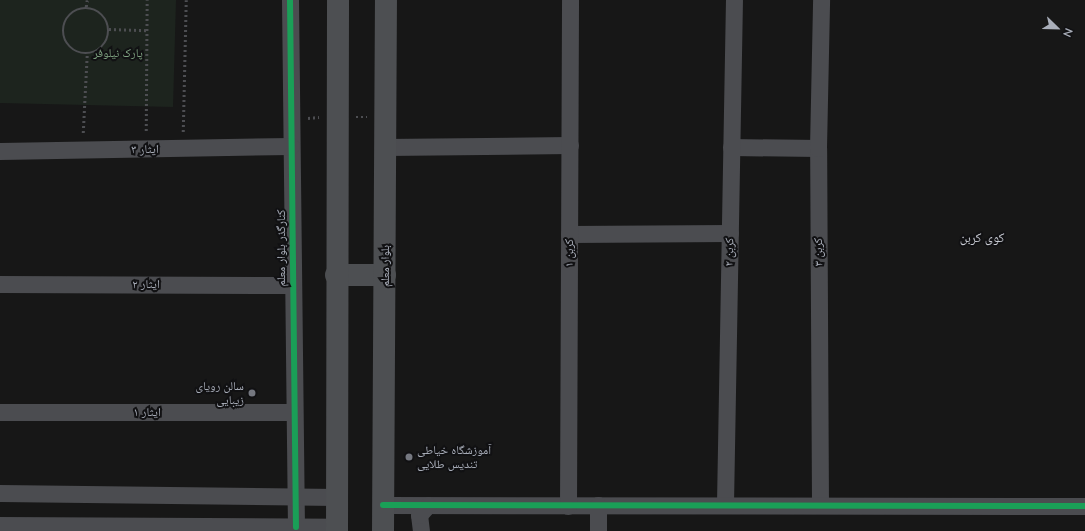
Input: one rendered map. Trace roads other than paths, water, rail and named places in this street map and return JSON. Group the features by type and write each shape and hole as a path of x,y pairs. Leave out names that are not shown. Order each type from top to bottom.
{"main road":[{"path":"337,529 336,275 338,0"},
{"name":"بلوار معلم","path":"383,531 386,0"},
{"path":"336,275 385,275"}],"street":[{"name":"کنارگذر بلوار معلم","path":"290,0 293,412 296,526"},
{"name":"کربن ۱","path":"568,506 570,0"},
{"name":"کربن ۲","path":"725,504 734,0"},
{"name":"کربن ۳","path":"820,504 818,148 821,0"},
{"path":"385,147 570,145"},
{"name":"ایثار ۳","path":"0,151 291,146"},
{"path":"731,147 818,148"},
{"path":"569,234 730,233"},
{"name":"ایثار ۲","path":"0,284 292,285"},
{"name":"ایثار ۱","path":"0,412 293,412"},
{"path":"0,493 337,497"},
{"path":"383,505 568,506 820,504 1085,506"},
{"path":"421,531 419,515 428,505"},
{"path":"598,505 598,531"},
{"path":"0,525 296,526 337,529"}],"place":[{"name":"سالن رویای زیبایی","path":"252,393"},
{"name":"آموزشگاه خیاطی تندیس طلایی","path":"409,457"}],"district":[{"name":"کوی کربن","path":"982,237"}],"park label":[{"name":"پارک نیلوفر","path":"118,53"}]}
